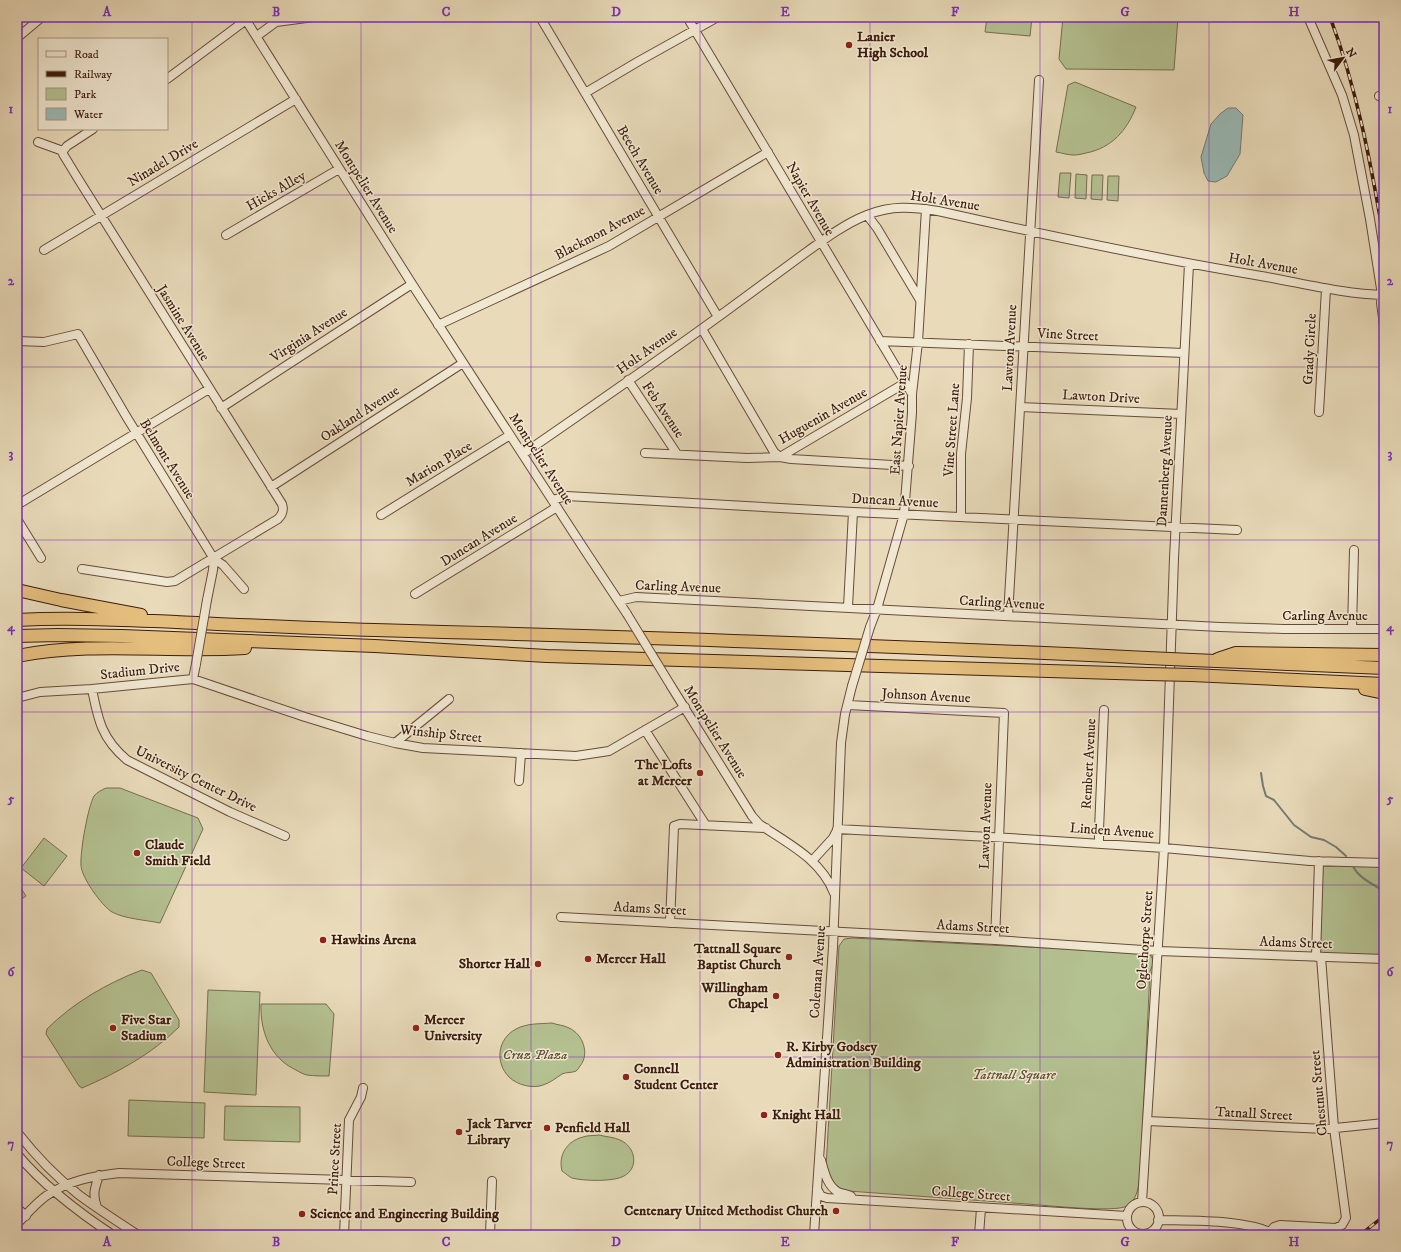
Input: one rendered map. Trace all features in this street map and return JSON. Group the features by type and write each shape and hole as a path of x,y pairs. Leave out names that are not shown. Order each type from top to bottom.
{"highway":[{"path":"17,590 60,600 195,623"},
{"path":"17,620 41,618 118,620 833,644 1384,668"},
{"path":"17,636 122,636 375,646 554,656 1148,674 1384,684"},
{"path":"17,656 80,648 216,650 250,648 284,643"},
{"path":"1211,661 1236,653 1384,655"},
{"path":"1333,682 1384,693"}],"street":[{"path":"17,38 42,17"},
{"path":"257,36 278,20 314,17"},
{"name":"Beech Avenue","path":"540,17 718,317"},
{"name":"Napier Avenue","path":"687,17 912,394"},
{"path":"585,93 687,33 718,17"},
{"path":"1308,17 1342,95 1354,135 1383,295 1380,303 1384,325"},
{"path":"168,78 245,18"},
{"name":"Montpelier Avenue","path":"245,18 438,325 619,601 752,816 759,824 812,861 824,875 835,896"},
{"name":"Lawton Avenue","path":"1008,616 1038,80"},
{"name":"Ninadel Drive","path":"44,250 296,99"},
{"path":"38,142 63,152 67,146 91,130"},
{"name":"Jasmine Avenue","path":"63,152 101,216 283,508 281,516 278,519 214,559"},
{"name":"Blackmon Avenue","path":"438,325 609,246 768,152"},
{"name":"Hicks Alley","path":"226,235 339,169"},
{"name":"Holt Avenue","path":"523,454 702,329 820,242 856,220 880,210 911,207 926,209 1189,264 1326,289 1370,295 1383,295"},
{"name":"East Napier Avenue","path":"870,627 877,609 904,514 909,466 912,394 918,342 926,209"},
{"path":"867,215 877,228 920,300"},
{"name":"Dannenberg Avenue","path":"1171,679 1176,528 1189,264"},
{"name":"Virginia Avenue","path":"221,408 412,284"},
{"name":"Grady Circle","path":"1319,412 1326,289"},
{"path":"702,329 774,452 780,457 909,466"},
{"name":"Belmont Avenue","path":"17,341 44,342 78,334 136,433 214,559 223,565 244,589"},
{"name":"Vine Street","path":"880,341 1184,353"},
{"name":"Vine Street Lane","path":"962,517 961,454 967,392 969,344"},
{"name":"Oakland Avenue","path":"271,487 463,363"},
{"name":"Feb Avenue","path":"628,380 677,454"},
{"name":"Huguenin Avenue","path":"645,452 747,458 780,457 905,383"},
{"path":"17,505 209,389"},
{"name":"Lawton Drive","path":"1020,407 1181,414"},
{"name":"Marion Place","path":"381,514 510,435"},
{"name":"Duncan Avenue","path":"415,594 566,496 853,512 1237,530"},
{"path":"848,607 853,512"},
{"path":"17,519 41,558"},
{"path":"1352,629 1354,550"},
{"path":"82,569 172,582 214,559"},
{"name":"Stadium Drive","path":"17,698 40,692 92,689 193,679 214,559"},
{"name":"Carling Avenue","path":"619,601 636,597 1172,625 1284,629 1384,629"},
{"name":"Coleman Avenue","path":"814,1235 834,932 841,743 844,719 852,686 870,627"},
{"name":"Winship Street","path":"193,679 305,717 367,736 423,748 576,756 609,751 685,707"},
{"name":"Oglethorpe Street","path":"1142,1202 1164,848 1171,679"},
{"name":"University Center Drive","path":"92,689 97,715 104,733 117,752 127,760 230,812 284,836"},
{"path":"395,743 449,699"},
{"name":"Johnson Avenue","path":"848,705 1004,713"},
{"name":"Rembert Avenue","path":"1099,843 1104,710"},
{"name":"Lawton Avenue","path":"995,940 1004,713"},
{"path":"645,730 704,824"},
{"path":"519,781 522,753"},
{"path":"670,923 674,826 680,824 704,824 766,828"},
{"path":"812,861 833,838 838,829"},
{"name":"Linden Avenue","path":"838,829 1099,843 1319,861 1384,863"},
{"name":"Chestnut Street","path":"1273,1233 1274,1227 1280,1225 1338,1227 1342,1225 1346,1218 1334,1128 1319,957 1319,861"},
{"name":"Adams Street","path":"561,917 995,940 1158,951 1384,959"},
{"name":"Prince Street","path":"344,1235 349,1120 363,1088"},
{"name":"Tatnall Street","path":"1147,1121 1326,1129 1384,1123"},
{"path":"17,1132 45,1164 67,1185 97,1208 138,1235"},
{"path":"819,1152 828,1181 838,1192 868,1200"},
{"path":"17,1154 54,1191 88,1218 113,1235"},
{"name":"College Street","path":"17,1224 44,1197 54,1191 67,1185 99,1175 124,1173 411,1182"},
{"path":"97,1208 94,1192 99,1175"},
{"path":"490,1235 492,1181"},
{"name":"College Street","path":"817,1189 824,1197 1127,1216"},
{"path":"1142,1202 1150,1204 1155,1209 1158,1220 1152,1230 1141,1234 1135,1232 1130,1227 1127,1216 1129,1210 1133,1206 1142,1202"},
{"path":"17,1208 26,1216"},
{"path":"979,1235 981,1208"},
{"path":"1158,1220 1240,1224 1273,1233"}],"green space":[{"path":"987,17 1032,17 1030,36 985,32"},
{"path":"1063,17 1178,17 1174,70 1066,69 1059,59"},
{"path":"1075,82 1136,107 1123,130 1111,142 1095,151 1074,155 1056,152 1068,85"},
{"path":"1060,173 1071,173 1069,198 1058,197"},
{"path":"1076,174 1087,175 1086,199 1075,198"},
{"path":"1092,175 1103,175 1102,200 1091,199"},
{"path":"1108,176 1119,176 1118,201 1107,200"},
{"name":"Claude Smith Field","path":"106,788 120,788 198,818 203,829 160,923 129,918 112,912 98,898 84,877 81,858 89,809 94,796"},
{"path":"44,838 67,856 44,886 21,868"},
{"path":"1320,862 1384,864 1384,959 1316,957"},
{"path":"17,882 26,896 17,902"},
{"name":"Tattnall Square","path":"852,938 1144,953 1151,956 1154,962 1150,971 1141,1161 1137,1192 1132,1202 1127,1206 1120,1208 1079,1208 848,1191 839,1188 833,1183 826,1167 839,946 844,939"},
{"name":"Five Star Stadium","path":"142,970 151,973 179,1020 179,1027 169,1037 134,1062 82,1088 79,1086 46,1034 47,1029 79,1002 116,981"},
{"path":"208,990 260,992 256,1095 204,1092"},
{"path":"261,1004 326,1004 334,1014 329,1076 312,1076 304,1074 287,1065 279,1058 268,1043 265,1034 262,1024"},
{"name":"Cruz Plaza","path":"552,1023 569,1028 581,1039 585,1050 583,1061 577,1071 562,1074 548,1083 535,1087 525,1086 512,1080 505,1071 500,1058 500,1052 505,1039 510,1033 520,1027 534,1024"},
{"path":"129,1100 205,1103 204,1138 128,1136"},
{"path":"225,1106 300,1107 300,1142 224,1140"},
{"path":"599,1135 618,1139 629,1147 634,1158 634,1163 629,1172 619,1178 606,1180 583,1180 572,1178 562,1171 561,1160 568,1145 583,1137"}],"water":[{"path":"1228,108 1236,108 1243,115 1240,154 1227,176 1216,182 1208,181 1204,173 1201,157 1211,124"},
{"path":"575,1230 598,1232 597,1235 574,1235"}],"waterway":[{"path":"1261,773 1266,796 1274,800 1294,825 1311,837 1324,840 1336,847 1346,856"},
{"path":"1353,866 1362,877 1384,892"}],"railway":[{"path":"1330,17 1340,44 1356,99 1374,183 1384,240"},
{"path":"1360,1235 1384,1216"}],"place":[{"name":"Lanier High School","path":"849,45"},
{"name":"The Lofts at Mercer","path":"700,773"},
{"name":"Claude Smith Field","path":"137,853"},
{"name":"Hawkins Arena","path":"323,940"},
{"name":"Tattnall Square Baptist Church","path":"789,957"},
{"name":"Mercer Hall","path":"588,959"},
{"name":"Shorter Hall","path":"538,964"},
{"name":"Willingham Chapel","path":"776,996"},
{"name":"Five Star Stadium","path":"113,1028"},
{"name":"Mercer University","path":"416,1028"},
{"name":"R. Kirby Godsey Administration Building","path":"778,1055"},
{"name":"Connell Student Center","path":"626,1077"},
{"name":"Knight Hall","path":"764,1115"},
{"name":"Penfield Hall","path":"547,1128"},
{"name":"Jack Tarver Library","path":"459,1132"},
{"name":"Centenary United Methodist Church","path":"836,1211"},
{"name":"Science and Engineering Building","path":"302,1214"}]}
